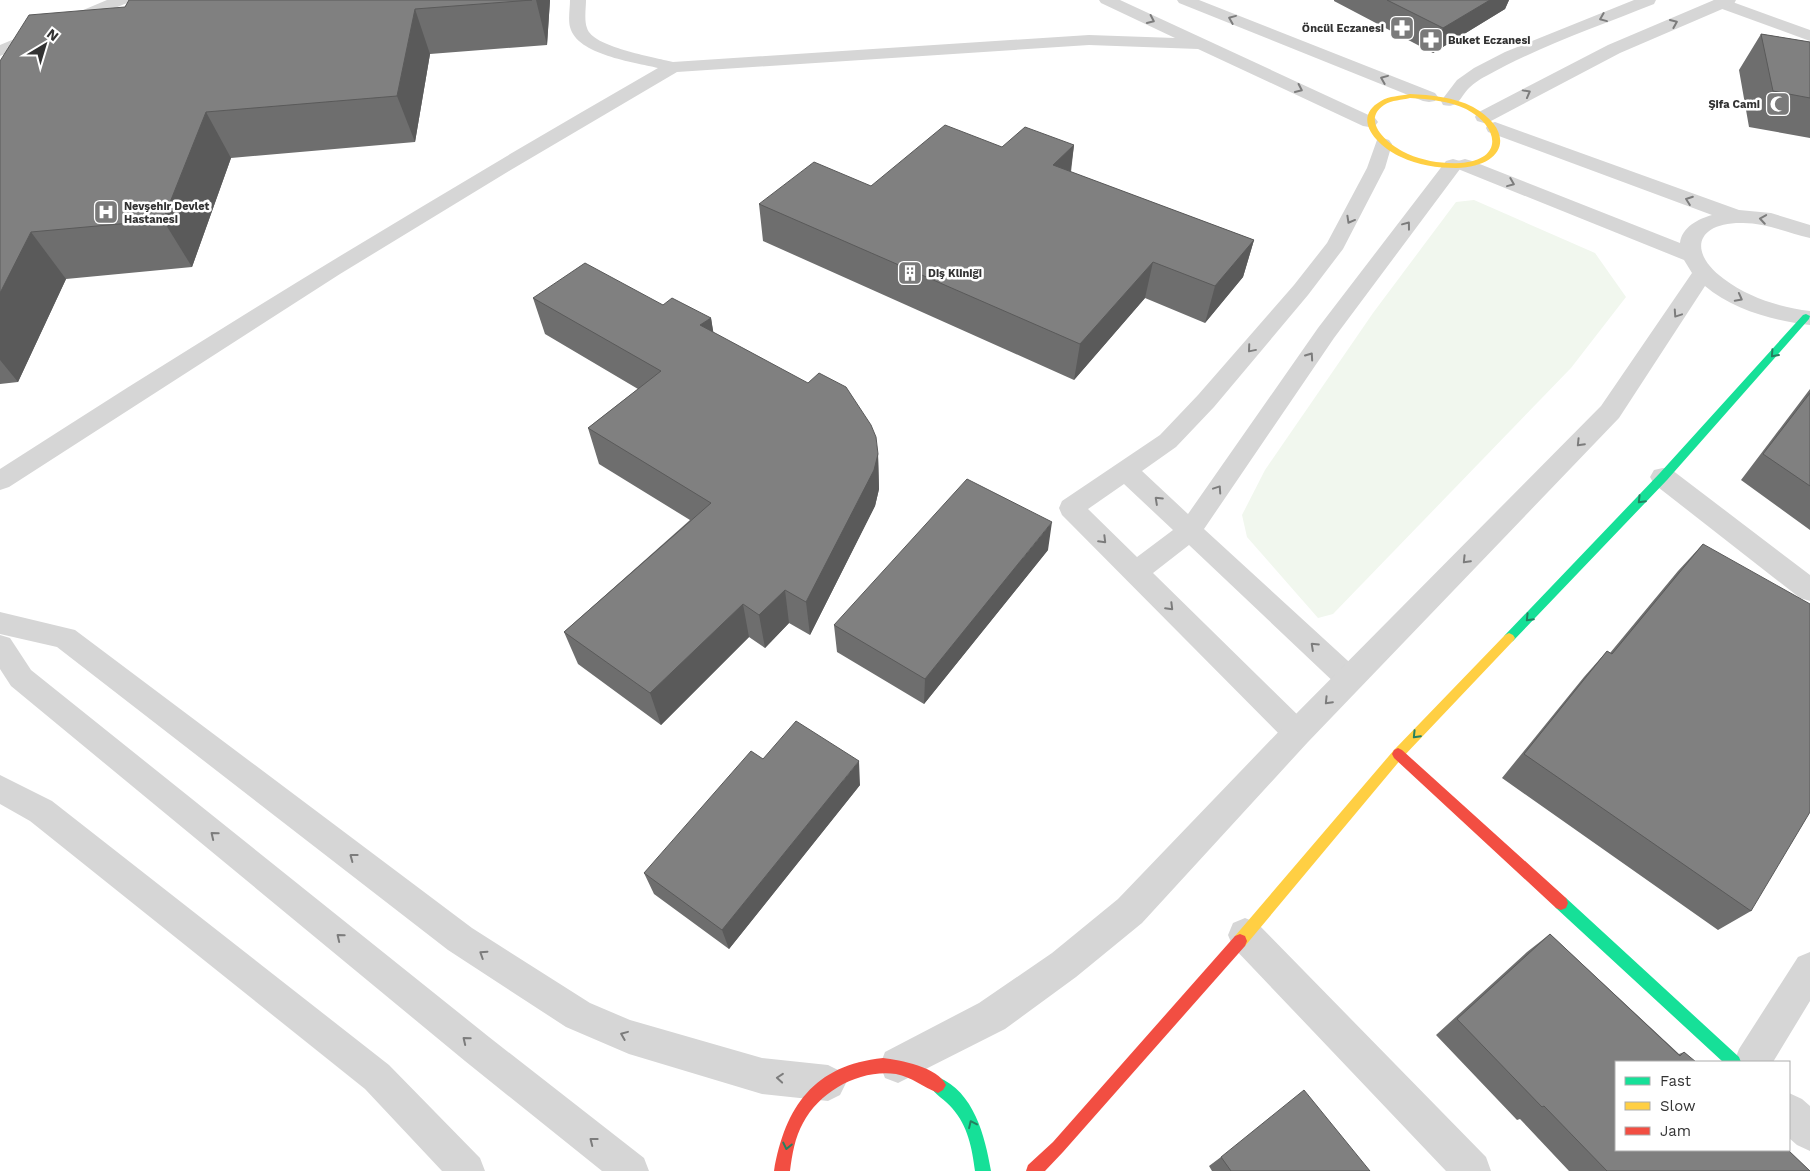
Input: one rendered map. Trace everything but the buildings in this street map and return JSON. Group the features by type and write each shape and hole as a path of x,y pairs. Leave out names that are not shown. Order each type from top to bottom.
{"street":[{"path":"1450,101 1463,84 1480,72 1511,56 1648,0"},
{"path":"1490,122 1614,49 1724,2"},
{"path":"1735,216 1490,122 1469,108 1450,101 1410,96 1393,99 1380,104 1372,112 1369,122 1373,133 1383,144 1415,159 1459,165 1698,264 1722,289 1747,302 1776,312 1808,318"},
{"path":"1459,165 1486,158 1492,155 1499,147 1500,137 1490,122"},
{"path":"898,1065 992,1016 1064,965 1130,911 1297,733 1610,412 1698,264 1690,241 1697,229 1713,220 1735,216 1762,218 1791,224 1810,232"},
{"path":"1034,1171 1058,1147 1245,935 1398,754 1663,477 1808,318"},
{"path":"1663,477 1810,590"},
{"path":"1398,754 1733,1061"},
{"path":"1245,935 1472,1171"},
{"path":"1753,1061 1810,969"},
{"path":"782,1171 788,1137 804,1106 828,1083 850,1070 874,1065 898,1065 928,1076 954,1095 973,1124 983,1158 984,1171"},
{"path":"1790,1113 1810,1132"}],"lane":[{"path":"0,51 121,0"},
{"path":"578,0 578,27 583,37 592,44 621,54 673,67 934,48 1080,41 1203,44"},
{"path":"1107,0 1133,4 1203,44 1369,122"},
{"path":"1185,0 1429,97"},
{"path":"1724,2 1810,36"},
{"path":"0,481 163,374 511,161 673,67"},
{"path":"1297,733 1071,508 1168,441 1206,401 1301,290 1336,245 1369,182 1383,144"},
{"path":"1136,572 1190,530 1326,333 1459,165"},
{"path":"1125,470 1349,679"},
{"path":"0,624 65,638 460,939 578,1015 629,1037 762,1076 828,1083"},
{"path":"0,646 21,678 477,1049 631,1171"},
{"path":"0,789 41,811 377,1077 466,1171"}],"shaded area":[{"path":"1474,200 1595,253 1626,297 1571,368 1333,614 1318,618 1247,537 1242,515 1265,470 1373,313 1456,202"}],"traffic: fast":[{"path":"1509,638 1663,477 1806,317"},
{"path":"1561,903 1733,1061"},
{"path":"938,1085 958,1102 971,1122 983,1171"}],"traffic: slow":[{"path":"1410,96 1455,102 1481,115 1495,132 1497,141 1495,149 1489,156 1479,162 1464,165 1442,165 1405,156 1397,152 1376,134 1371,119 1374,111 1381,104 1410,96"},
{"path":"1240,941 1398,754 1509,638"}],"traffic: jam":[{"path":"1398,754 1561,903"},
{"path":"1034,1171 1058,1147 1240,941"},
{"path":"782,1171 792,1129 798,1116 815,1095 842,1077 869,1067 897,1067 911,1071 938,1085"}],"place":[{"name":"Öncül Eczanesi","path":"1402,28"},
{"name":"Buket Eczanesi","path":"1431,40"},
{"name":"Şifa Cami","path":"1778,104"},
{"name":"Nevşehir Devlet Hastanesi","path":"106,212"},
{"name":"Diş Kliniği","path":"910,273"}]}
